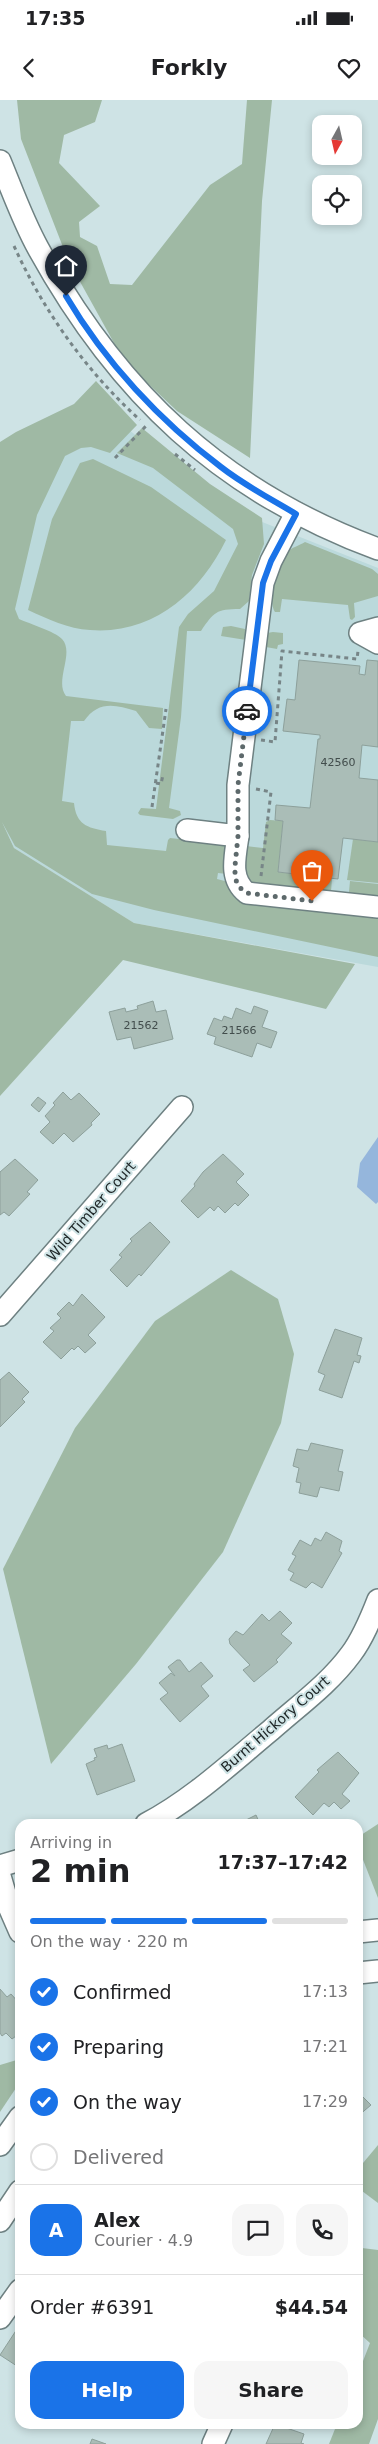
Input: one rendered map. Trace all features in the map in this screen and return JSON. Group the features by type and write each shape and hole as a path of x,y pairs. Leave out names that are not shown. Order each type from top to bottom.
{"street":[{"path":"0,161 37,246 76,313 113,364 154,410 222,468 296,514 378,549"},
{"path":"296,514 271,561 263,583 238,785 238,836 235,878 239,887 247,893 378,907"},
{"path":"371,647 360,633 378,628"},
{"path":"187,830 238,836"},
{"name":"Wild Timber Court","path":"0,1315 182,1107"},
{"name":"Burnt Hickory Court","path":"155,1819 168,1812 213,1777 320,1688 352,1654 369,1623 378,1600"},
{"path":"0,1866 15,1862"},
{"path":"0,1876 15,1921"},
{"path":"363,1932 378,1930"},
{"path":"363,1973 378,1972"},
{"path":"0,2145 15,2124"},
{"path":"0,2221 15,2198"},
{"path":"0,2318 15,2297"},
{"path":"213,2444 220,2429"}],"path":[{"path":"115,458 146,426"},
{"path":"260,750 261,740 275,742 282,651 357,659 358,648 371,647"},
{"path":"152,807 166,709"},
{"path":"156,783 162,784 163,774"},
{"path":"256,780 255,790 270,792 259,895"}],"shaded area":[{"path":"93,402 232,510 378,568 378,967 134,923 14,848 0,818 0,497"}],"green space":[{"path":"17,100 102,100 95,122 64,135 59,163 100,206 79,222 80,237 97,246 110,284 132,285 210,185 242,164 247,100 272,100 262,201 250,458 177,411 124,361 68,260 21,139"},
{"path":"96,381 137,425 110,453 91,447 81,448 65,456 37,515 15,609 19,619 48,630 62,639 65,645 66,659 62,683 66,696 163,708 162,729 149,728 136,711 114,706 101,707 95,710 84,721 71,721 62,801 74,803 77,816 84,824 106,831 107,845 166,851 170,838 225,844 227,874 218,873 217,879 347,913 350,881 378,884 378,957 154,910 92,894 15,846 2,822 14,848 134,923 355,964 326,1009 123,960 0,1096 0,442 16,432 74,404"},
{"path":"142,428 210,484 262,518 264,544 252,575 249,601 240,609 216,613 201,631 187,631 181,717 169,808 180,811 181,815 173,819 140,815 138,813 141,808 156,809 179,627 188,614 214,591 238,544 233,529 153,468 117,453"},
{"path":"93,459 151,487 226,540 203,577 172,607 154,618 134,626 113,630 74,628 28,610 52,519 80,463"},
{"path":"305,542 372,569 378,574 378,596 354,603 355,617 352,620 350,619 348,605 282,599 280,612 275,612 272,599 280,564 287,552"},
{"path":"231,626 245,629 246,640 221,636 223,627"},
{"path":"267,633 283,633 283,644 278,645 277,649 266,647 265,644"},
{"path":"270,820 283,821 278,872 332,878 331,892 254,884 250,881 245,866 246,846 263,848 266,822"},
{"path":"353,839 378,842 378,883 347,880"},
{"path":"231,1270 278,1299 294,1354 281,1423 223,1552 136,1664 51,1764 3,1569 75,1428 155,1321"},
{"path":"378,1824 378,1898 363,1860 363,1834"},
{"path":"15,2060 15,2090 0,2112 0,2065"},
{"path":"378,2145 378,2203 363,2192 363,2163"},
{"path":"363,2248 378,2250 378,2419 369,2444 329,2444 335,2429 363,2429 363,2361 370,2343 363,2337"}],"water":[{"path":"378,1137 378,1202 376,1204 357,1187 360,1163"}],"building":[{"path":"299,660 360,666 359,674 365,675 367,660 378,661 378,747 362,745 359,778 378,780 378,842 343,838 338,879 278,872 283,821 275,820 276,805 310,808 318,739 320,739 320,735 283,731 287,699 295,700"},
{"path":"153,1001 156,1012 166,1010 173,1039 134,1049 131,1037 117,1040 109,1012 125,1008 126,1012 138,1009 137,1006"},
{"path":"254,1006 268,1011 262,1027 277,1032 271,1048 257,1043 252,1057 214,1044 216,1037 207,1034 214,1018 222,1021 224,1016 232,1019 236,1008 251,1014"},
{"path":"63,1092 71,1100 79,1093 100,1114 91,1123 92,1125 73,1142 64,1133 53,1144 40,1132 50,1122 45,1116"},
{"path":"38,1097 46,1103 39,1112 31,1105"},
{"path":"223,1154 244,1174 236,1182 249,1195 238,1206 235,1203 225,1213 218,1206 214,1211 210,1207 198,1218 181,1201 195,1186 194,1184 203,1172"},
{"path":"15,1159 38,1180 27,1192 30,1194 9,1216 4,1212 0,1215 0,1172"},
{"path":"150,1222 170,1242 141,1276 139,1274 127,1287 110,1270 122,1257 119,1255 132,1241 130,1239"},
{"path":"82,1294 105,1317 88,1335 96,1343 85,1353 78,1346 74,1350 72,1348 61,1359 43,1342 54,1331 50,1328 61,1318 57,1314 69,1302 73,1306"},
{"path":"335,1329 362,1338 357,1355 361,1356 359,1363 354,1361 342,1398 319,1390 325,1375 318,1372"},
{"path":"9,1372 29,1392 22,1399 25,1402 0,1427 0,1380"},
{"path":"311,1443 343,1450 338,1471 343,1472 339,1491 320,1487 317,1497 299,1493 301,1483 296,1482 299,1468 293,1466 297,1449 308,1451"},
{"path":"326,1532 342,1541 339,1551 342,1553 322,1588 312,1582 306,1588 290,1580 294,1573 288,1570 296,1556 292,1554 300,1540 311,1546 315,1538 321,1541"},
{"path":"280,1611 292,1623 281,1634 292,1643 276,1660 278,1662 254,1682 243,1670 250,1665 230,1644 229,1639 236,1631 243,1635 262,1614 269,1621"},
{"path":"177,1660 180,1660 189,1672 201,1662 213,1676 201,1686 209,1696 180,1722 160,1699 168,1693 159,1683 171,1673 175,1676 168,1667"},
{"path":"122,1744 135,1781 97,1795 86,1764 97,1757 94,1749 107,1745 108,1749"},
{"path":"338,1752 359,1773 342,1794 350,1801 341,1809 334,1802 329,1807 324,1803 313,1815 295,1797 319,1772 317,1770"},
{"path":"256,1815 258,1819 248,1819"},
{"path":"0,1989 7,1997 11,1994 15,1998 15,2037 12,2039 6,2033 2,2036 0,2033"},
{"path":"363,2097 371,2105 363,2112"},
{"path":"15,2332 15,2365 0,2355"},
{"path":"273,2429 290,2429 304,2434 301,2443 304,2444 266,2444"},
{"path":"92,2439 106,2444 90,2444"}],"way so far":[{"path":"247,711 238,785 238,836 235,854 235,878 239,887 247,893 312,901"}],"route":[{"path":"66,296 113,364 154,410 222,468 296,514 278,546 263,583 247,711"}]}
